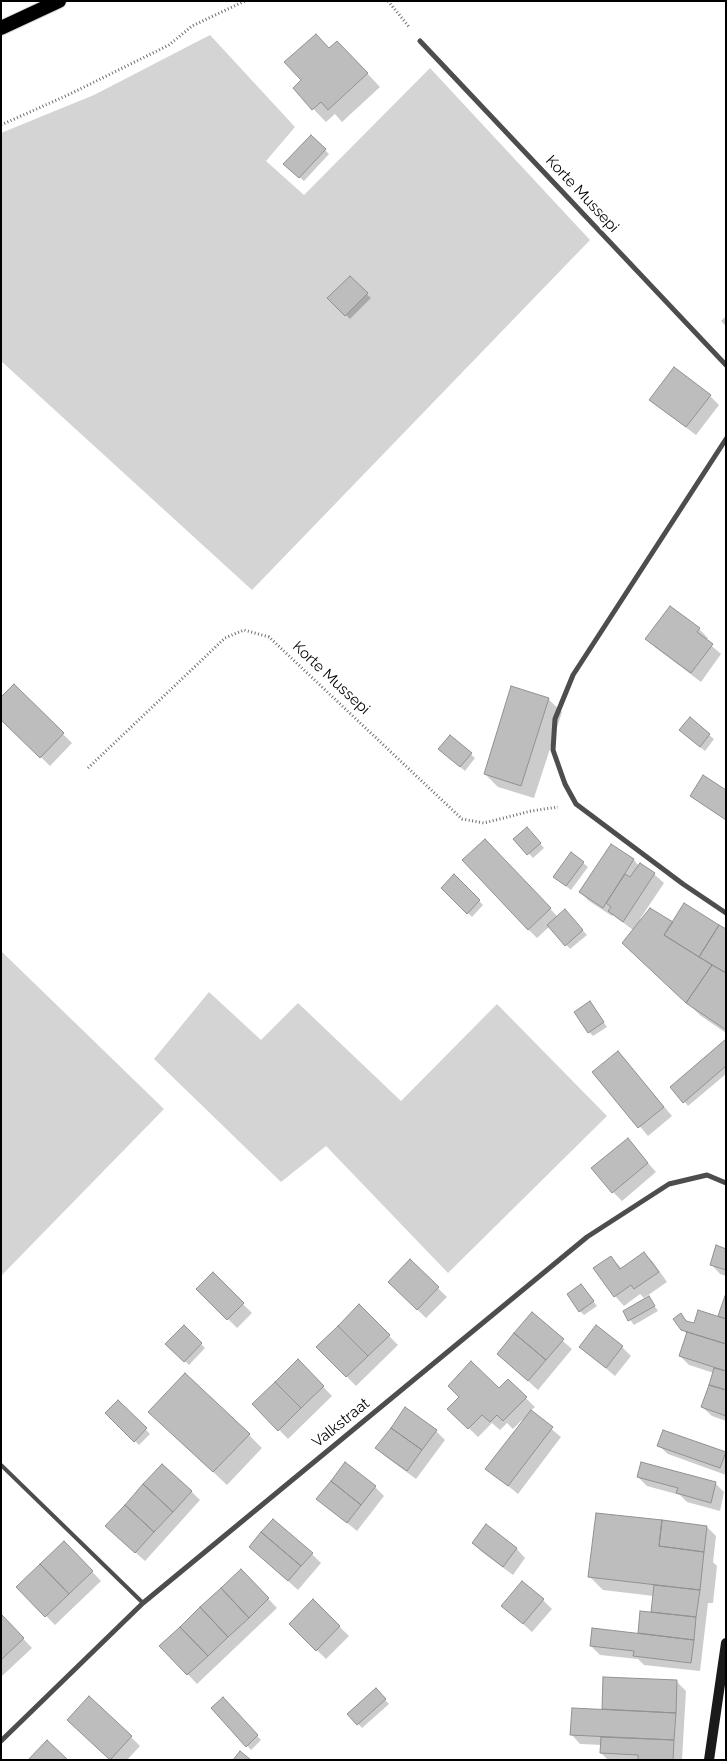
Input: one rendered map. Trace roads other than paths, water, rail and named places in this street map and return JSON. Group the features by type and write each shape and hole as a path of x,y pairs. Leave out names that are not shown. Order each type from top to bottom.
{"highway":[{"path":"1,28 59,1"}],"main road":[{"path":"709,1760 726,1643"}],"street":[{"name":"Korte Mussepi","path":"420,41 726,365"},
{"path":"726,439 573,676 554,719 553,750 565,784 576,804 683,884 726,913"},
{"name":"Valkstraat","path":"1,1741 143,1603 587,1237 669,1184 707,1175 726,1183"}],"lane":[{"path":"1,1465 143,1603"}]}
